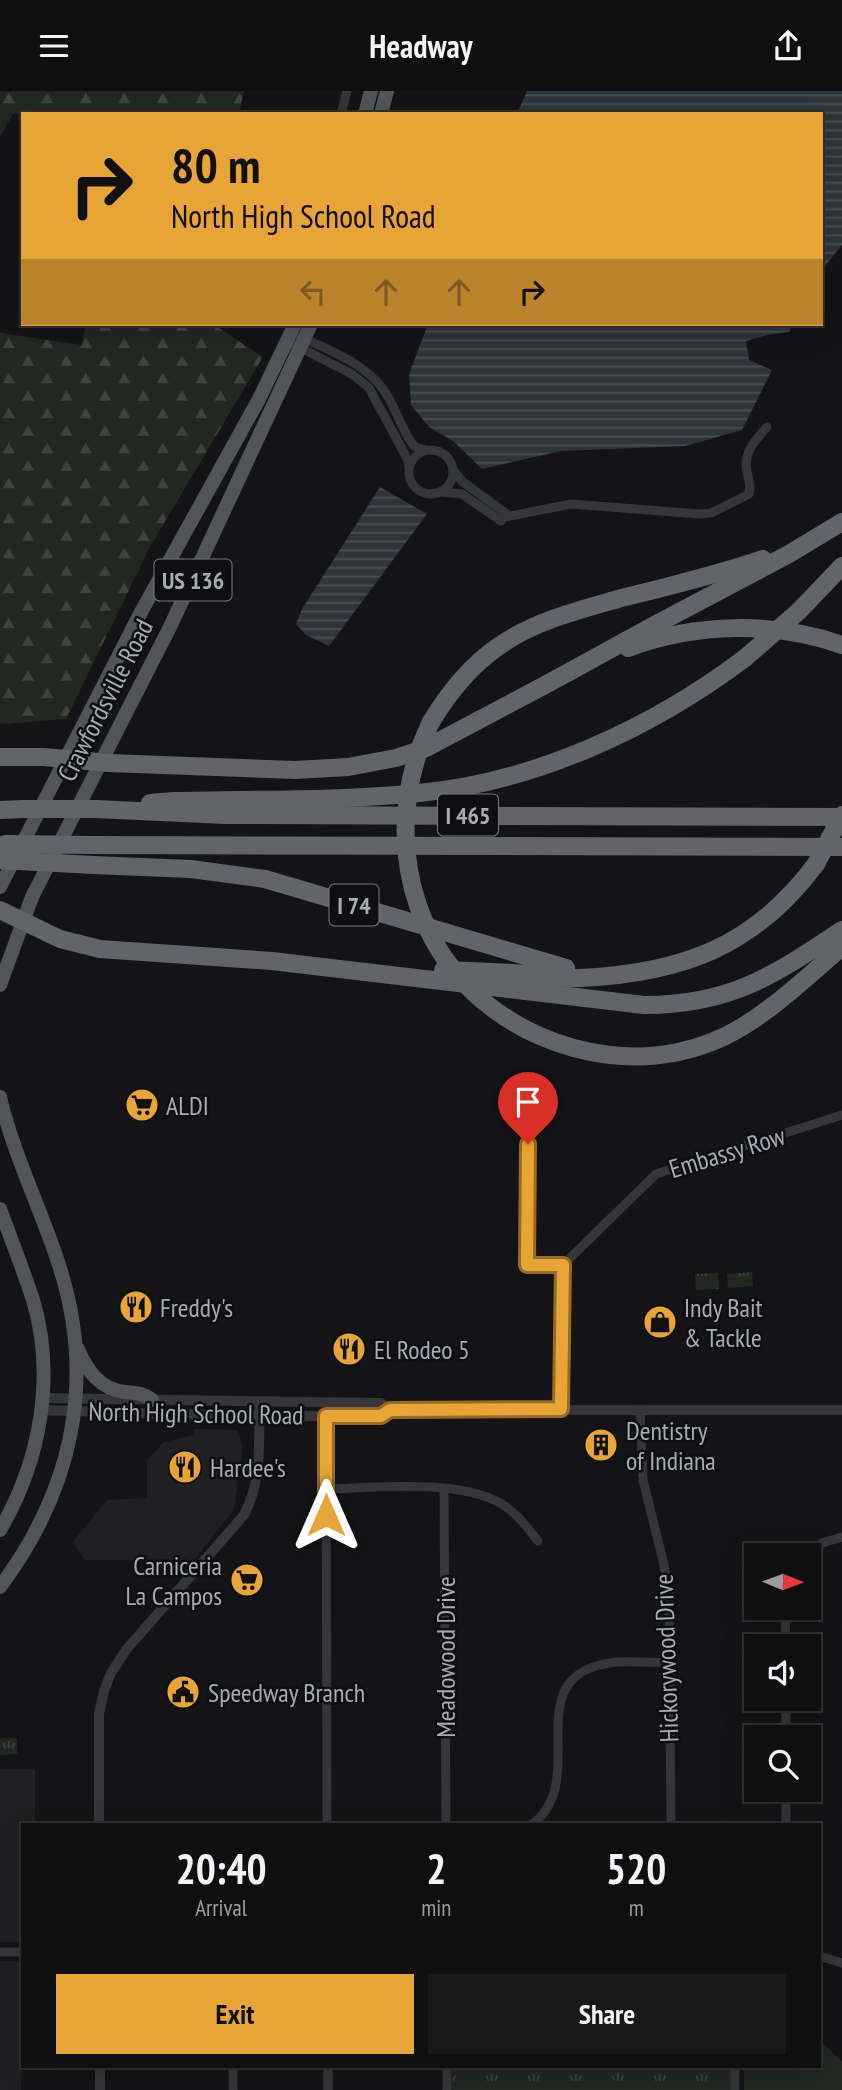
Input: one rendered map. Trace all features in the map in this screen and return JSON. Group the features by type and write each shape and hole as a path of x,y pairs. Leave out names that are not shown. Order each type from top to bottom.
{"highway":[{"path":"0,757 295,770 368,764 426,748 789,554 836,525"},
{"path":"836,525 775,555 570,613 531,627 497,648 478,663 450,693 431,722 417,755 408,793 405,836 410,876 424,921 458,975 482,1000 517,1025 575,1049 621,1056 677,1052 717,1040 761,1015 842,947"},
{"path":"94,809 174,801 408,794 485,782 559,760 614,736 708,686 746,658 799,611 842,566"},
{"path":"573,670 632,646 680,633 705,630 775,630 842,645"},
{"name":"I 465","path":"0,810 94,809 240,815 842,816"},
{"name":"I 74","path":"2,850 93,865 191,869 265,879 547,964 609,974 657,970 720,948 772,912 798,889 816,864 842,816"},
{"name":"I 465","path":"2,850 93,845 842,847"},
{"path":"0,911 60,939 100,949 272,961 644,1005 680,1005 712,999 754,985 842,930"},
{"path":"272,961 300,960 580,978 609,974"}],"main road":[{"path":"366,112 371,91"},
{"path":"382,112 387,91"},
{"name":"Crawfordsville Road","path":"0,985 32,897 170,627 311,326"},
{"name":"Crawfordsville Road","path":"0,887 143,607 259,399 291,332"},
{"path":"0,1097 63,1277 75,1341 75,1405 66,1458 51,1504 28,1547 0,1587"},
{"path":"0,1209 33,1302 41,1347 42,1404 36,1444 28,1471 0,1530"},
{"path":"75,1341 86,1367 97,1380 112,1389 144,1394 152,1400"}],"street":[{"path":"342,112 347,91"},
{"path":"291,332 303,344 352,374 369,389 408,460 410,480 417,490 428,494 463,494 505,518 579,504 711,513 749,494 751,485 747,457 752,443 767,427"},
{"path":"303,344 359,366 375,379 415,447 443,454 463,482 505,518"},
{"path":"409,467 416,456 426,450"},
{"path":"440,492 451,482 453,470"},
{"name":"Embassy Row","path":"563,1265 656,1174 842,1115"},
{"path":"528,1144 527,1265 563,1265 561,1409"},
{"name":"North High School Road","path":"75,1405 152,1400 326,1416 381,1416 390,1410 842,1410"},
{"name":"North High School Road","path":"42,1404 259,1408 381,1403 390,1410"},
{"path":"99,1823 99,1714 108,1681 126,1650 244,1515 257,1481 260,1451 259,1408"},
{"name":"Hickorywood Drive","path":"640,1409 643,1480 668,1595 671,1823"},
{"path":"326,1416 327,1823"},
{"path":"326,1489 444,1488 477,1493 512,1511 538,1541"},
{"name":"Meadowood Drive","path":"444,1488 446,1823"},
{"path":"821,1544 842,1538"},
{"path":"533,1823 547,1810 556,1792 558,1712 568,1687 584,1671 603,1664 670,1663"},
{"path":"786,1802 786,1823"},
{"path":"0,1952 21,1952"},
{"path":"821,1957 842,1963"},
{"path":"100,2068 100,2090"},
{"path":"233,2068 233,2090"},
{"path":"328,2068 328,2090"},
{"path":"447,2068 447,2090"},
{"path":"735,2068 735,2090"}],"shaded area":[{"path":"527,91 842,91 842,245 823,269 823,112 518,112"},
{"path":"427,326 792,326 789,332 746,341 749,360 772,370 742,430 685,446 561,451 482,469 453,441 429,427 411,405 409,374"},
{"path":"380,487 427,514 329,646 306,635 296,624 302,609"},
{"path":"194,1429 238,1430 243,1447 234,1510 194,1560 84,1560 73,1542 107,1500 147,1498 147,1460 164,1442 194,1435"},
{"path":"0,1769 35,1769 35,1823 21,1823 21,1942 0,1942"},
{"path":"0,1961 21,1961 21,2090 0,2090"}],"green space":[{"path":"0,91 244,91 239,112 21,112 13,114 0,136"},
{"path":"86,326 216,326 263,357 151,545 66,719 0,724 0,333 82,345"},
{"path":"752,1272 753,1286 728,1288 727,1274"},
{"path":"718,1273 719,1289 696,1290 695,1274"},
{"path":"0,1738 17,1738 17,1754 0,1755"},
{"path":"821,2042 842,2061 842,2090 744,2090 744,2068 821,2068"},
{"path":"452,2068 731,2068 731,2090 452,2090"},
{"path":"598,2079 617,2081 644,2090 598,2090"}],"place":[{"name":"ALDI","path":"142,1105"},
{"name":"Freddy's","path":"136,1307"},
{"name":"Indy Bait & Tackle","path":"660,1322"},
{"name":"El Rodeo 5","path":"349,1349"},
{"name":"Dentistry of Indiana","path":"601,1445"},
{"name":"Hardee's","path":"185,1467"},
{"name":"Carniceria La Campos","path":"247,1580"},
{"name":"Speedway Branch","path":"183,1692"}],"route":[{"path":"326,1515 326,1416 381,1416 390,1410 561,1409 563,1265 527,1265 528,1144"}]}
